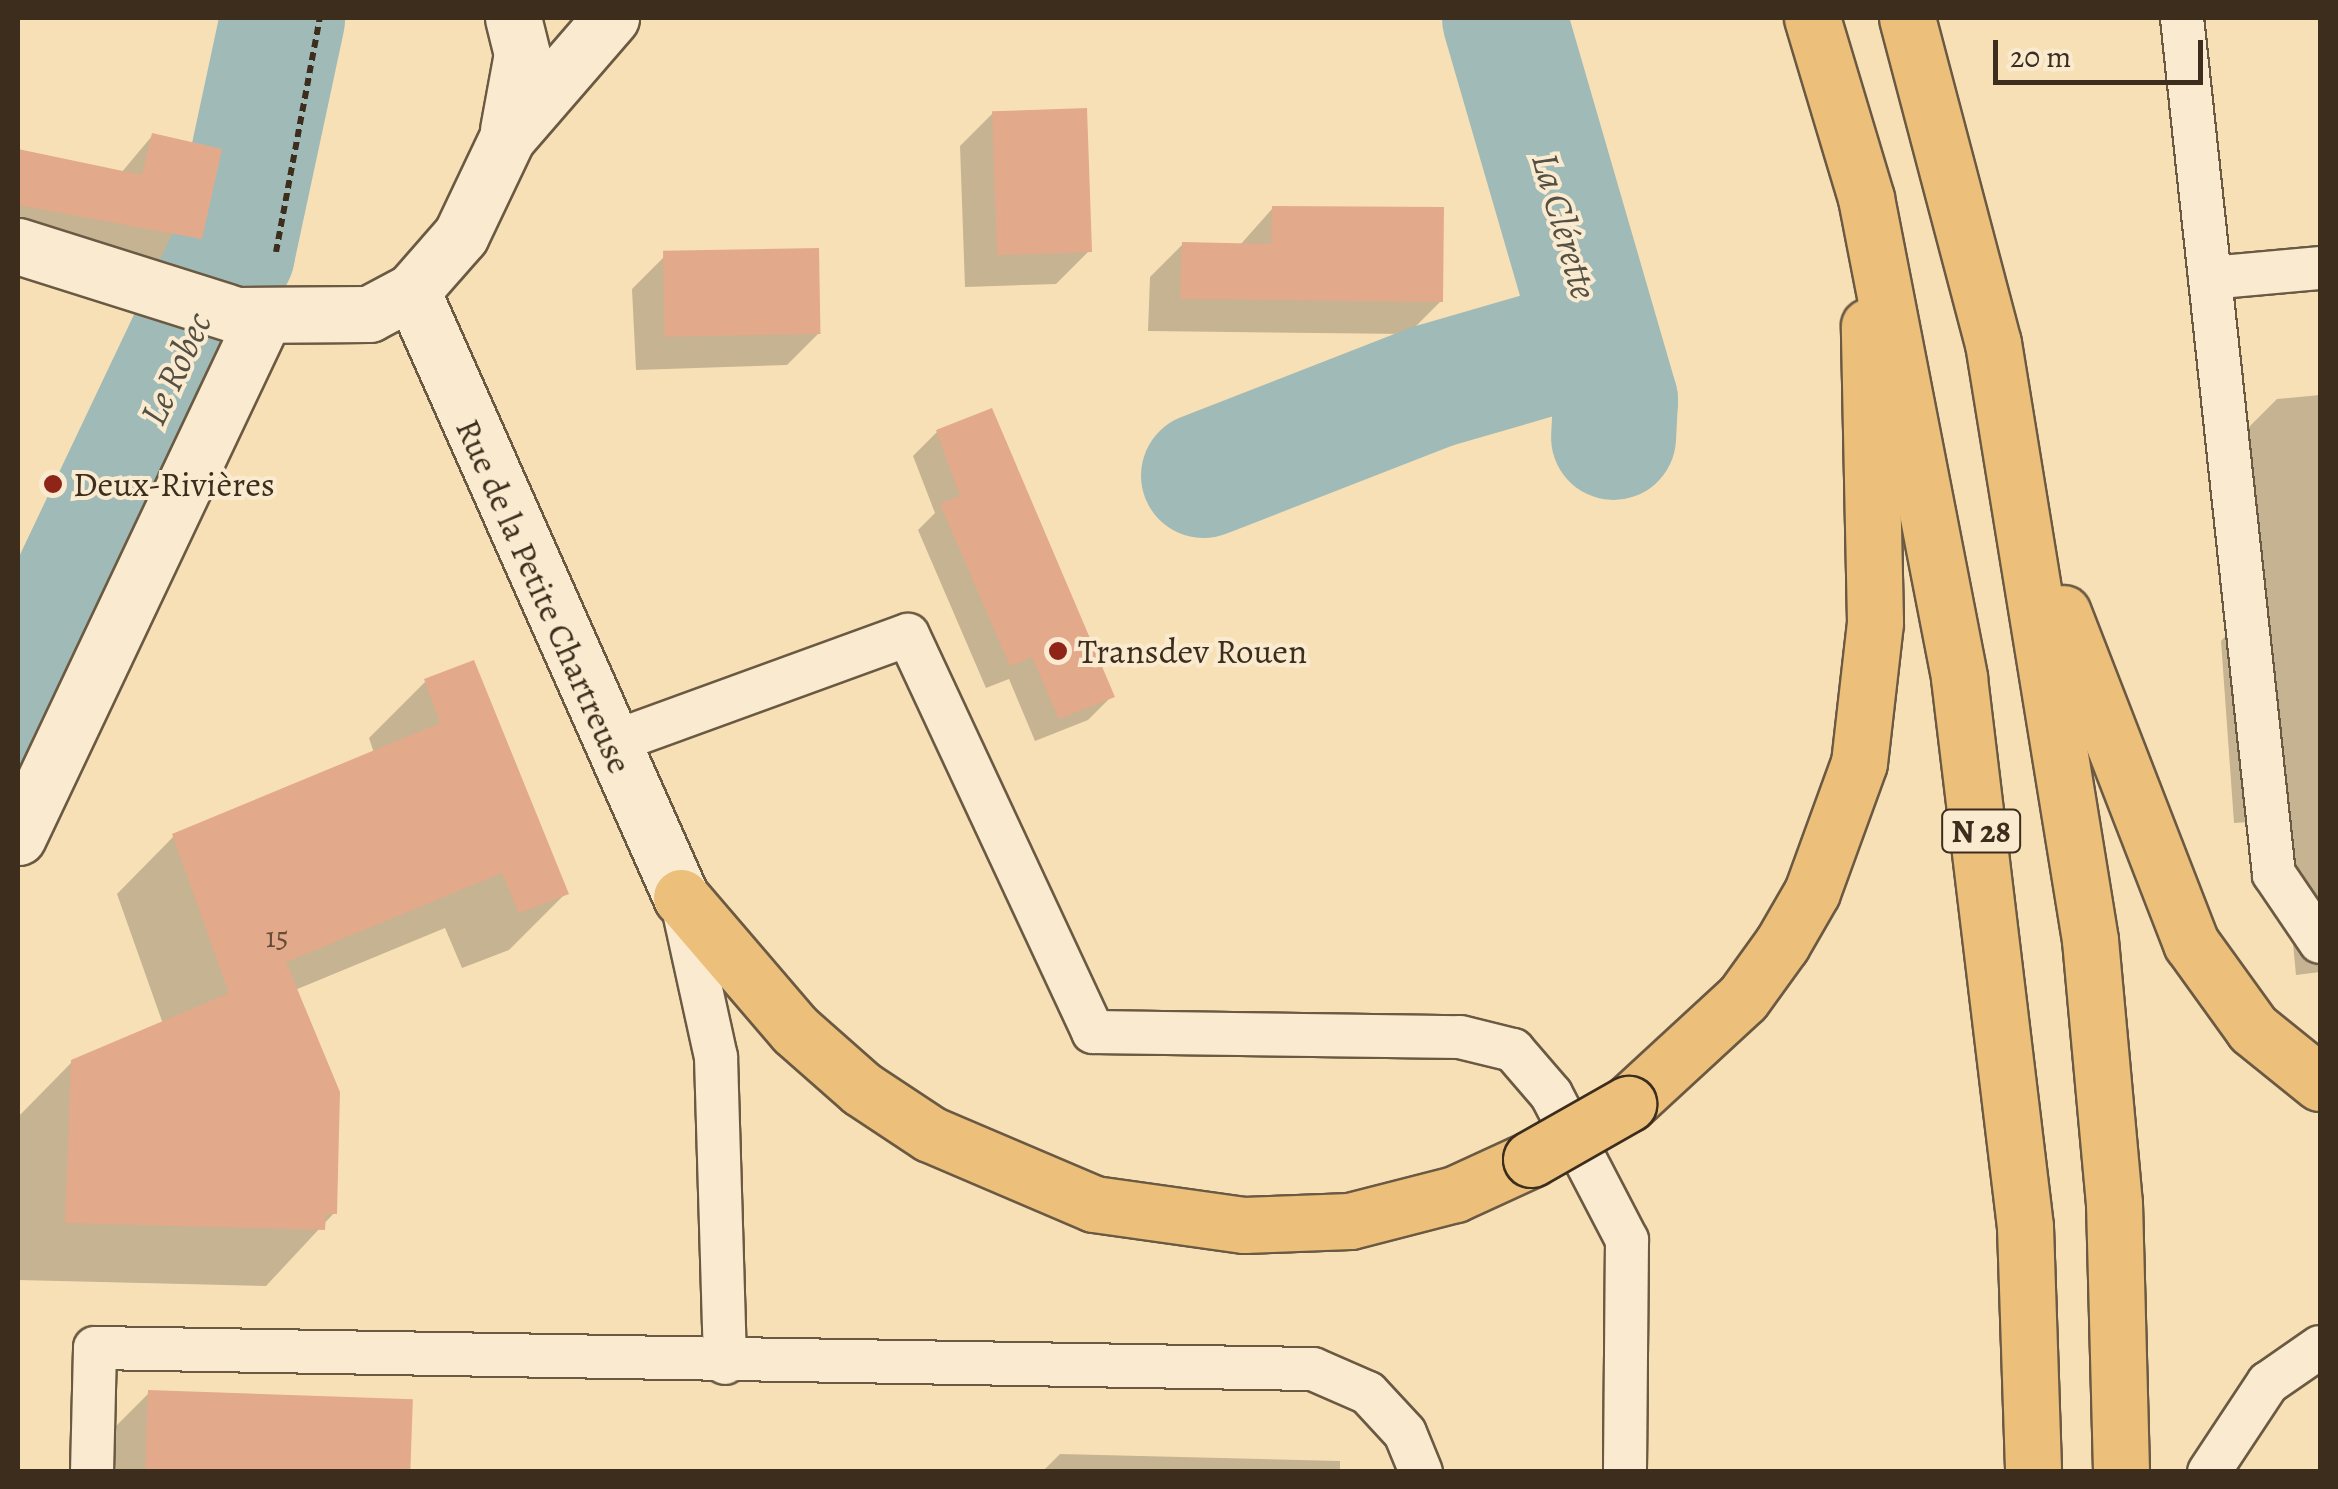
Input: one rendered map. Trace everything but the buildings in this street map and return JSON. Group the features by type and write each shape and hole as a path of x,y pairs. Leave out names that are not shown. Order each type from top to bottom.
{"highway":[{"name":"N 28","path":"1812,18 1866,198 1918,434 2000,967 2026,1226 2032,1472"},
{"name":"N 28","path":"1907,18 1993,343 2029,527 2090,940 2114,1203 2121,1472"},
{"path":"681,897 795,1030 862,1089 930,1134 1094,1204 1244,1225 1350,1221 1456,1194 1531,1159 1628,1104 1686,1057 1782,944 1812,892 1859,763 1876,622 1866,198"},
{"path":"2029,527 2191,944 2253,1030 2320,1084"}],"street":[{"path":"18,246 250,316 369,314 412,292 461,236 507,138 522,54 513,18"},
{"path":"507,138 612,18"},
{"name":"Rue de la Petite Chartreuse","path":"412,292 608,744 681,897"},
{"path":"18,837 250,316"}],"lane":[{"path":"2182,18 2274,874 2320,942"},
{"path":"2210,278 2320,268"},
{"path":"608,744 908,634 1093,1032 1460,1037 1513,1050 1550,1094 1627,1240 1624,1472"},
{"path":"681,897 716,1057 725,1363"},
{"path":"2209,1472 2268,1383 2320,1347"},
{"path":"92,1472 95,1348 725,1363 1313,1368 1368,1392 1405,1433 1422,1472"}],"path":[{"path":"250,316 320,18"}],"water":[{"path":"158,347 211,358 18,748 18,621"}],"waterway":[{"name":"Le Robec","path":"18,703 232,252 282,18"},
{"name":"La Clérette","path":"1504,18 1615,400 1613,437"},
{"path":"1203,475 1431,386 1593,339"}],"place":[{"name":"Deux-Rivières","path":"53,484"},
{"name":"Transdev Rouen","path":"1058,651"}]}
